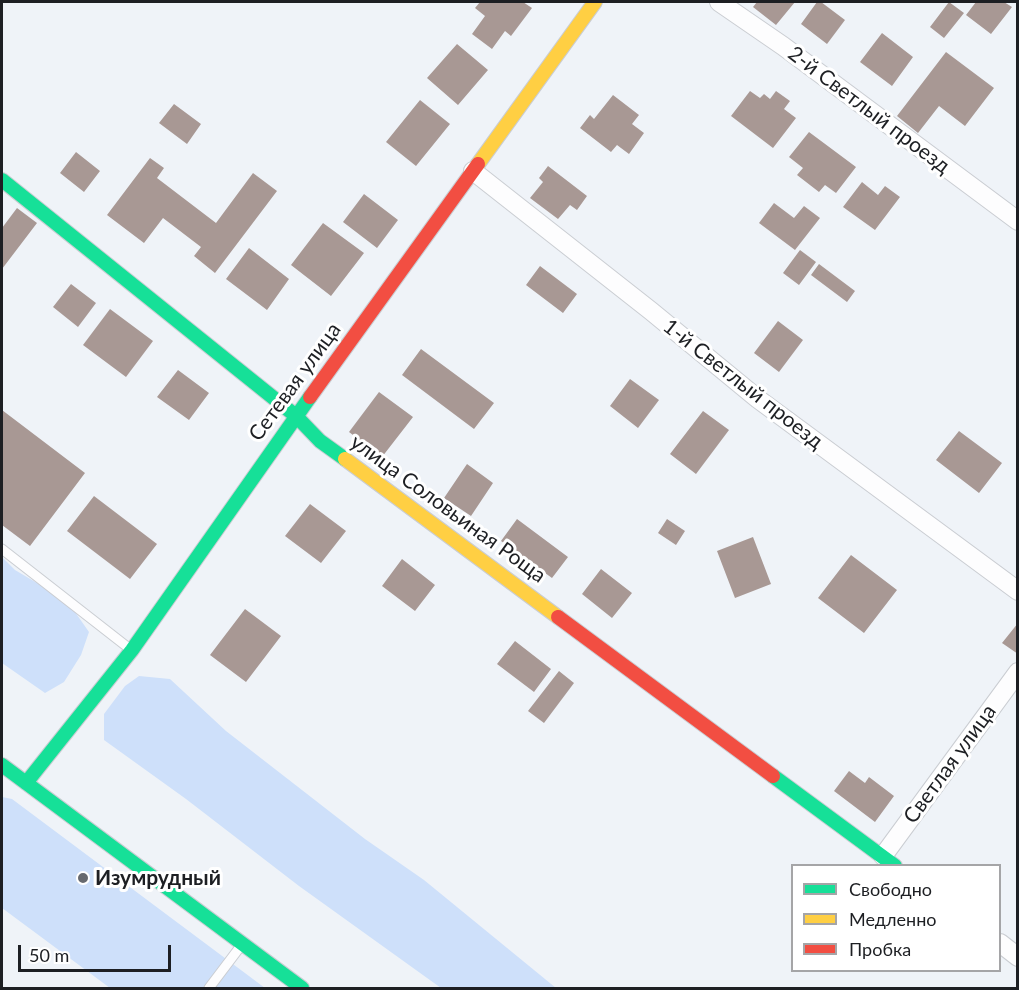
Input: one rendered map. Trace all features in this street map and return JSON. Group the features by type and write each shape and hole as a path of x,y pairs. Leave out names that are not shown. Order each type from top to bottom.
{"street":[{"name":"Сетевая улица","path":"26,783 132,650 296,416 595,2"},
{"name":"2-й Светлый проезд","path":"719,2 793,53 1017,221"},
{"name":"1-й Светлый проезд","path":"473,171 651,311 758,399 1017,591"},
{"name":"улица Соловьиная Роща","path":"2,180 296,416 320,441 889,861"},
{"name":"Светлая улица","path":"889,861 1017,672"},
{"path":"2,765 302,988"},
{"path":"1001,945 1017,957"}],"lane":[{"path":"2,549 132,650"},
{"path":"209,988 242,944"}],"shaded area":[{"path":"2,557 15,570 59,596 75,612 89,632 81,655 64,682 45,693 2,663"},
{"path":"139,676 170,679 226,731 365,839 424,880 556,988 441,988 299,886 186,799 104,740 104,714 125,686"},
{"path":"2,797 12,799 265,988 110,988 2,908"}],"building":[{"path":"480,2 523,2 532,8 511,36 505,31 492,49 472,34 485,16 475,8"},
{"path":"757,2 795,2 776,25 753,7"},
{"path":"817,2 821,2 845,20 827,44 801,24"},
{"path":"949,2 964,13 944,38 930,27"},
{"path":"976,2 1004,2 1012,7 991,34 966,15"},
{"path":"882,33 913,57 892,86 860,62"},
{"path":"457,44 488,70 458,105 427,78"},
{"path":"946,52 994,88 965,126 939,106 918,133 897,116"},
{"path":"750,91 760,98 764,94 770,99 776,91 790,101 784,109 796,118 773,148 731,116"},
{"path":"613,95 639,115 632,124 644,133 629,154 617,145 611,152 580,128 590,115 594,119"},
{"path":"420,100 450,124 416,166 386,142"},
{"path":"174,104 201,124 187,144 159,123"},
{"path":"809,132 856,167 836,193 825,185 819,192 797,175 803,168 789,157"},
{"path":"76,152 100,171 84,192 60,173"},
{"path":"150,158 164,168 157,178 216,223 253,173 277,191 215,273 194,256 201,247 163,218 144,243 107,215"},
{"path":"548,166 587,196 577,210 570,205 558,219 530,198 543,182 539,178"},
{"path":"862,182 878,195 885,186 900,197 875,230 843,207"},
{"path":"364,194 398,220 377,248 343,222"},
{"path":"774,203 794,218 804,206 820,218 795,250 759,223"},
{"path":"17,208 37,223 2,269 2,228"},
{"path":"323,223 364,253 331,296 291,265"},
{"path":"249,248 289,279 267,310 226,279"},
{"path":"800,250 816,262 799,285 783,273"},
{"path":"819,264 855,291 847,302 811,275"},
{"path":"540,266 577,294 563,313 526,285"},
{"path":"71,284 96,303 78,327 53,307"},
{"path":"110,309 153,341 126,377 83,345"},
{"path":"778,321 803,340 779,372 754,353"},
{"path":"421,349 494,403 474,429 402,375"},
{"path":"178,370 209,393 189,420 157,397"},
{"path":"630,379 659,400 638,428 610,406"},
{"path":"379,392 413,417 382,457 349,432"},
{"path":"2,410 85,473 30,546 2,525"},
{"path":"703,411 729,430 696,474 670,454"},
{"path":"959,431 1002,463 979,493 936,460"},
{"path":"467,464 493,483 471,516 444,498"},
{"path":"94,496 157,544 130,579 67,531"},
{"path":"310,504 346,531 321,563 285,536"},
{"path":"517,519 568,557 552,578 501,541"},
{"path":"667,519 685,531 676,545 658,533"},
{"path":"753,537 771,584 735,598 717,551"},
{"path":"851,555 897,590 864,633 818,598"},
{"path":"402,559 435,585 415,611 382,586"},
{"path":"601,569 632,593 612,618 582,594"},
{"path":"245,609 281,636 246,682 210,655"},
{"path":"1018,623 1018,654 1002,643"},
{"path":"515,641 551,669 534,692 497,664"},
{"path":"559,671 574,683 544,723 528,711"},
{"path":"849,771 865,783 869,777 894,796 875,822 834,791"}],"traffic: fast":[{"path":"2,180 296,416 320,441 345,459"},
{"path":"26,783 132,650 310,397"},
{"path":"2,765 302,988"},
{"path":"773,776 892,864"}],"traffic: slow":[{"path":"478,164 595,2"},
{"path":"345,459 558,617"}],"traffic: jam":[{"path":"310,397 478,164"},
{"path":"558,617 773,776"}],"place":[{"name":"Изумрудный","path":"83,878"}]}
